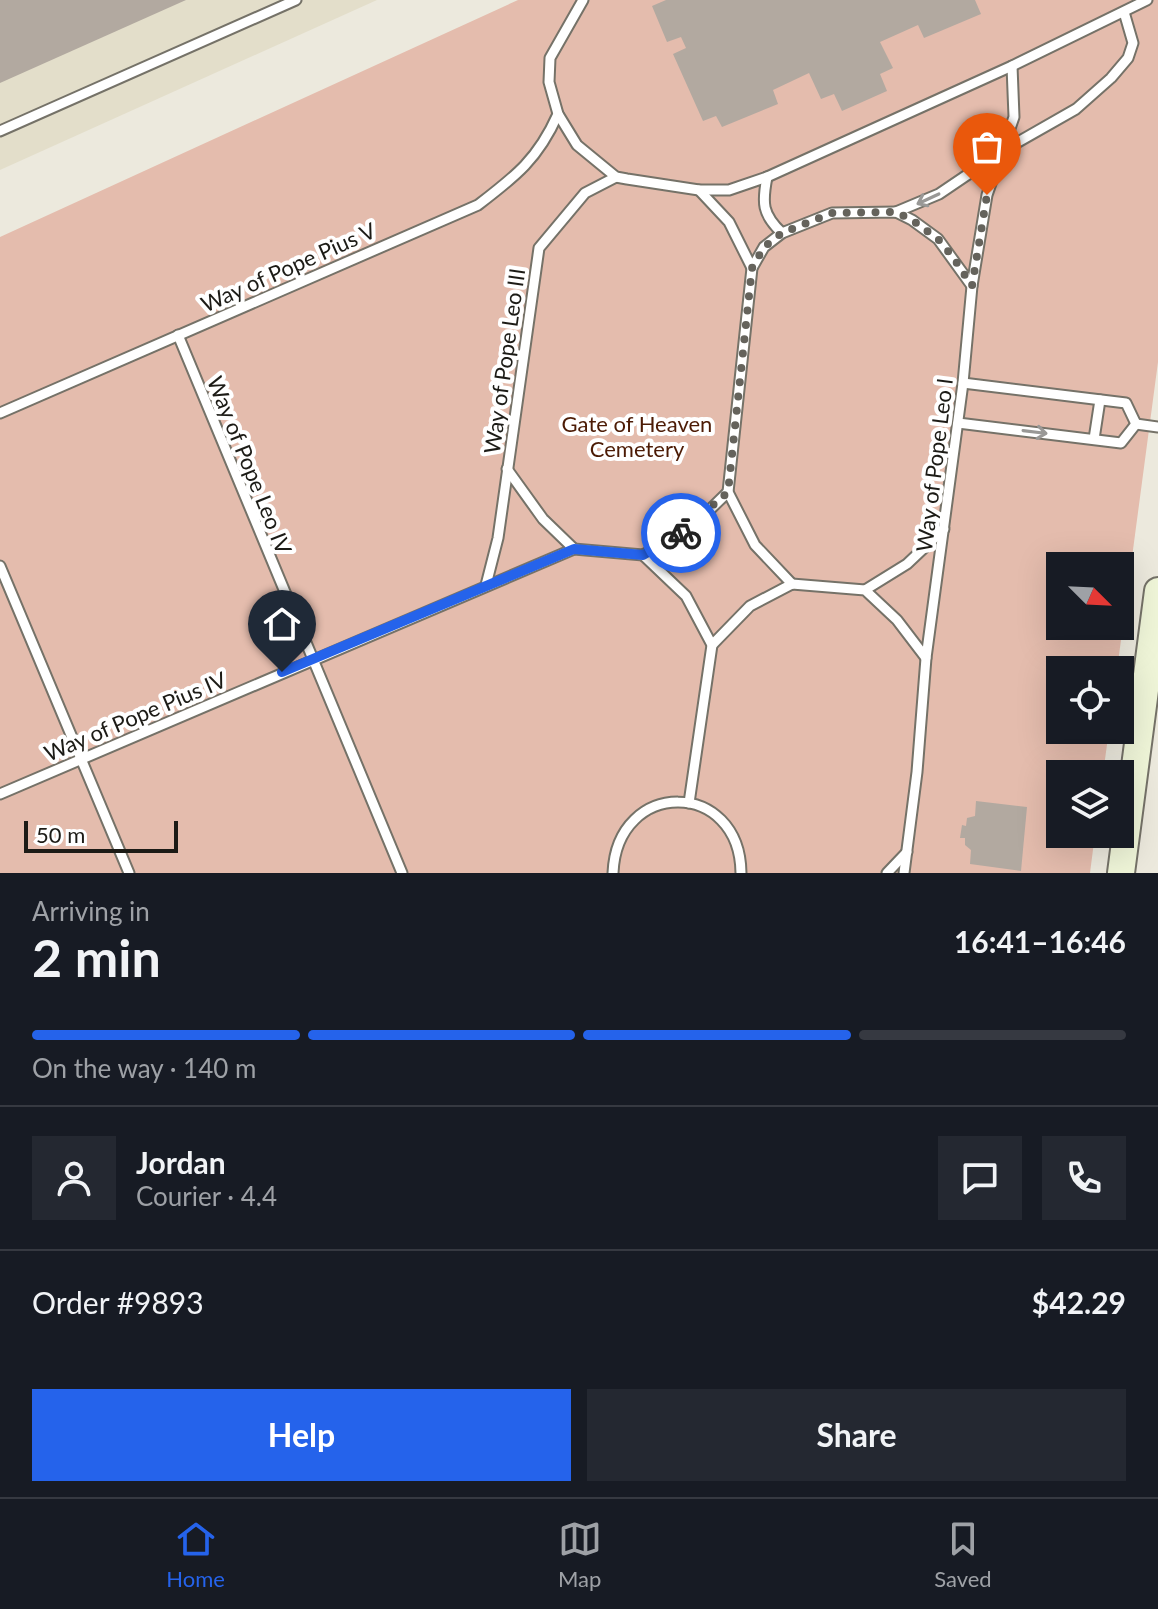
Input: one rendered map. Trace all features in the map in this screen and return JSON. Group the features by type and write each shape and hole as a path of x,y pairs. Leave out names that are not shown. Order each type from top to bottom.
{"main road":[{"path":"1121,873 1158,591"}],"lane":[{"path":"0,131 296,0"},
{"path":"583,0 550,58 549,82 558,114 577,145 616,177 699,190 729,190 767,177 1012,66 1147,0"},
{"path":"792,584 755,545 728,492 752,268 764,247 782,233 832,213 896,212 960,182 1004,150 1076,109 1128,58 1133,43 1124,12"},
{"name":"Way of Pope Leo I","path":"904,873 926,658 963,383 972,286 987,195 1014,117 1012,66"},
{"name":"Way of Pope Pius V","path":"0,413 478,205 519,174 549,135 558,114"},
{"name":"Way of Pope Leo III","path":"486,585 498,538 539,248 585,193 616,177"},
{"path":"767,177 763,197 768,219 782,233"},
{"path":"699,190 729,222 752,268"},
{"path":"896,212 938,239 972,286"},
{"name":"Way of Pope Leo IV","path":"178,335 402,873"},
{"path":"963,383 1126,403 1136,424"},
{"path":"1094,439 1100,400"},
{"path":"958,423 1121,443 1136,424"},
{"path":"1136,424 1158,427"},
{"path":"507,469 543,519 574,549"},
{"path":"712,645 686,596 643,555 690,529 728,492"},
{"path":"689,803 712,645 750,606 792,584 865,590 907,564 944,529"},
{"name":"Way of Pope Pius IV","path":"0,794 574,549 643,555"},
{"path":"0,566 129,873"},
{"path":"865,590 897,620 926,658"},
{"path":"613,873 614,854 621,835 633,819 650,808 669,802 689,803 708,810 723,821 734,837 741,873"},
{"path":"887,873 908,851"}],"shaded area":[{"path":"0,0 377,0 0,170"}],"green space":[{"name":"Gate of Heaven Cemetery","path":"518,0 1158,0 1158,362 1133,552 1046,552 1046,640 1121,640 1119,656 1046,656 1046,744 1107,744 1105,760 1046,760 1046,848 1093,848 1090,873 0,873 0,237"}],"building":[{"path":"0,0 186,0 0,83"},
{"path":"666,0 975,0 981,14 924,38 918,25 880,42 893,68 880,74 887,91 842,111 834,94 821,99 809,73 773,90 778,104 722,127 716,116 703,121 673,54 686,48 681,37 667,42 652,6"},
{"path":"976,801 1027,807 1021,871 970,864 971,850 965,845 965,838 960,838 962,825 966,826 967,818 975,816"}],"way so far":[{"path":"681,533 690,529 728,492 752,268 764,247 782,233 832,213 896,212 938,239 972,286 987,195"}],"route":[{"path":"282,672 574,549 643,555 681,533"}]}
